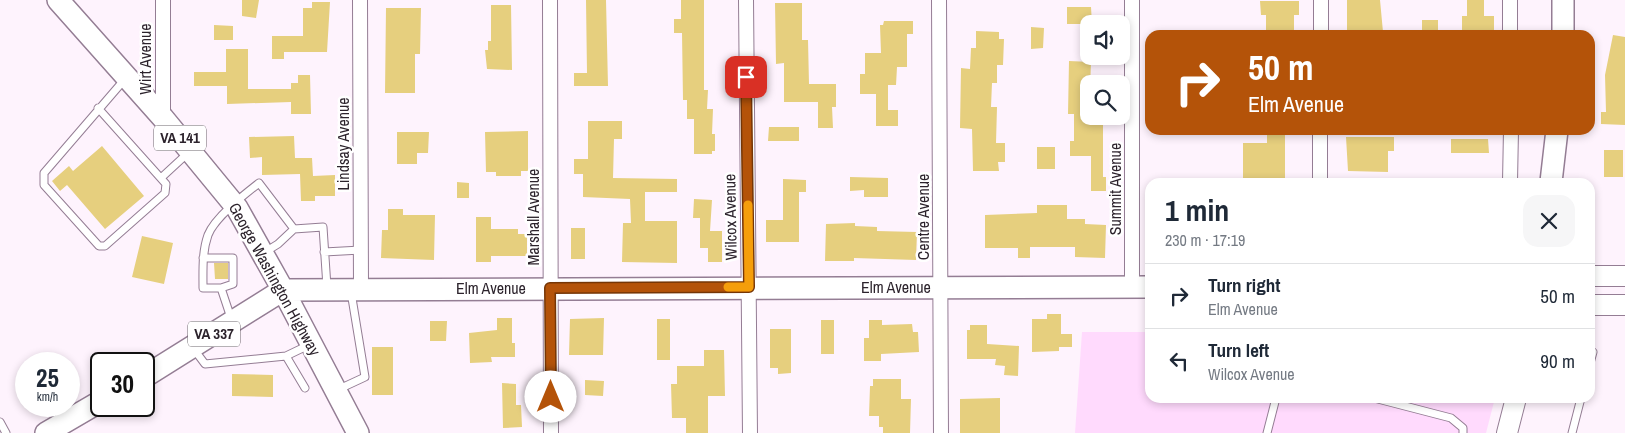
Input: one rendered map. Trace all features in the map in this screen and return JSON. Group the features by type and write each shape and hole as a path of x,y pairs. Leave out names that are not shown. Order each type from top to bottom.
{"main road":[{"name":"George Washington Highway","path":"58,0 163,118 233,203 283,290 358,433"},
{"path":"1563,0 1563,30"},
{"path":"1551,178 1556,135"},
{"path":"1595,276 1625,276"},
{"name":"Elm Avenue","path":"283,290 749,287 1144,289"},
{"name":"VA 337","path":"155,370 283,290"},
{"path":"1595,305 1625,305"},
{"path":"1508,433 1515,403"},
{"path":"46,433 90,407"}],"street":[{"name":"Wirt Avenue","path":"163,0 163,118"},
{"name":"Lindsay Avenue","path":"356,289 361,250 360,0"},
{"name":"Marshall Avenue","path":"550,0 551,433"},
{"name":"Wilcox Avenue","path":"746,0 750,433"},
{"name":"Centre Avenue","path":"939,0 941,433"},
{"name":"Summit Avenue","path":"1132,0 1144,289"},
{"path":"1321,0 1321,30"},
{"path":"1510,0 1510,30"},
{"path":"1320,135 1320,178"},
{"path":"1510,178 1511,135"}],"lane":[{"path":"98,108 162,177 166,184 165,193 105,246 99,246 44,185 44,173 98,108 127,77"},
{"path":"162,177 190,151"},
{"path":"203,258 233,258 233,284 221,288 203,288 203,258 209,233 233,203 259,183 294,229"},
{"path":"262,253 278,244 294,229 323,227 327,289"},
{"path":"324,252 361,250"},
{"path":"221,288 232,322"},
{"path":"336,390 365,377 356,289"},
{"path":"192,347 205,364 286,356 312,344"},
{"path":"286,356 305,388"},
{"path":"1268,433 1275,403"},
{"path":"1393,403 1451,418 1463,428 1463,433"},
{"path":"1572,433 1580,403"},
{"path":"0,422 6,433"}],"shaded area":[{"path":"1082,332 1145,332 1145,403 1494,403 1486,433 1075,433"}],"building":[{"path":"242,0 259,0 256,18 242,16"},
{"path":"586,0 606,0 608,86 574,86 574,73 587,73"},
{"path":"681,0 704,0 704,90 708,90 707,109 713,109 712,134 715,134 715,151 712,151 712,154 694,154 694,119 687,119 687,100 683,100 682,33 674,33 674,19 681,19"},
{"path":"1347,0 1380,0 1383,30 1347,30"},
{"path":"1467,0 1484,0 1484,16 1494,16 1494,30 1462,30 1462,16 1467,16"},
{"path":"1260,1 1299,1 1299,15 1294,15 1294,30 1266,30 1266,15 1261,15"},
{"path":"312,2 330,2 327,52 284,52 284,59 272,59 272,36 303,36 303,8 312,8"},
{"path":"775,3 802,3 802,40 808,40 809,84 836,84 836,107 832,107 833,128 818,128 818,102 784,102 784,63 776,64"},
{"path":"491,5 511,5 512,70 487,69 485,50 488,50 488,41 491,41"},
{"path":"1067,7 1091,7 1091,15 1080,15 1080,24 1067,24"},
{"path":"386,8 421,8 420,54 415,54 415,93 385,93"},
{"path":"1422,20 1438,20 1438,30 1422,30"},
{"path":"884,21 913,21 913,34 907,34 907,67 897,67 896,85 888,85 888,110 898,110 898,126 876,126 876,94 860,94 860,74 865,74 865,53 881,53 880,25 883,25"},
{"path":"214,25 233,26 233,40 214,40"},
{"path":"1031,27 1044,28 1043,48 1031,49"},
{"path":"976,31 999,32 999,39 1004,39 1003,65 997,65 997,83 992,83 991,107 997,107 996,143 1005,143 1005,162 998,162 999,171 973,171 972,129 960,128 961,68 970,69 971,48 976,48"},
{"path":"1613,35 1625,37 1625,125 1601,124 1601,112 1606,112 1605,75"},
{"path":"226,49 248,49 248,89 291,89 291,83 298,83 298,75 310,75 311,114 291,114 291,102 227,104 227,86 194,86 194,72 226,72"},
{"path":"1069,61 1080,62 1080,65 1091,65 1091,75 1080,75 1080,125 1103,125 1103,177 1106,177 1106,191 1091,191 1091,156 1070,156 1070,141 1074,141 1074,114 1068,114"},
{"path":"588,121 622,121 622,139 614,139 613,178 677,179 677,192 645,192 645,221 677,221 677,263 622,262 623,223 631,223 630,199 583,197 583,174 574,174 574,159 588,159"},
{"path":"769,127 799,127 799,141 768,141"},
{"path":"528,131 528,171 521,171 521,176 496,176 496,172 486,172 485,132"},
{"path":"397,132 429,132 428,153 417,153 417,164 397,164"},
{"path":"1267,135 1285,135 1285,178 1243,178 1243,143 1267,143"},
{"path":"294,136 295,158 312,158 313,176 335,175 335,196 315,196 315,201 301,201 300,174 262,175 262,157 250,158 249,137"},
{"path":"1346,137 1394,137 1394,151 1388,151 1388,172 1348,171"},
{"path":"1451,139 1488,139 1489,153 1451,153"},
{"path":"102,146 144,196 105,229 67,185 60,191 52,181 69,166 73,171"},
{"path":"1037,147 1055,147 1055,169 1037,169"},
{"path":"1604,150 1623,150 1623,177 1604,177"},
{"path":"850,177 888,178 888,197 864,197 864,190 850,191"},
{"path":"783,179 806,180 806,192 799,192 799,242 766,242 766,220 783,220"},
{"path":"457,182 469,183 469,198 457,198"},
{"path":"694,199 712,200 710,231 722,231 722,262 708,262 708,248 700,248 700,218 693,218"},
{"path":"1037,205 1067,205 1067,219 1085,219 1085,224 1106,225 1105,258 1075,257 1075,247 1030,247 1030,258 1018,258 1018,248 985,248 985,215 1037,213"},
{"path":"388,209 403,209 403,215 435,215 434,260 381,258 382,230 388,230"},
{"path":"476,217 491,217 491,229 518,229 518,234 527,234 527,256 491,256 491,262 476,262"},
{"path":"855,223 855,226 877,227 877,231 917,232 916,260 854,258 854,261 825,261 826,224"},
{"path":"571,228 585,228 585,259 571,259"},
{"path":"142,236 173,243 164,284 132,277"},
{"path":"214,263 228,263 228,279 215,279"},
{"path":"1047,314 1061,314 1061,334 1072,334 1072,347 1059,347 1059,351 1032,352 1032,319 1047,319"},
{"path":"497,318 512,318 512,343 515,343 515,357 491,357 492,362 470,363 469,333 497,330"},
{"path":"604,318 603,355 569,355 570,319"},
{"path":"657,319 670,319 670,360 657,360"},
{"path":"821,320 834,320 834,354 821,354"},
{"path":"869,320 882,320 882,325 912,324 913,332 918,332 919,352 881,354 881,361 864,361 864,338 869,338"},
{"path":"430,321 447,321 446,341 430,341"},
{"path":"970,325 987,325 987,344 1019,346 1018,376 1004,375 1005,366 995,365 996,359 967,359 967,330 970,330"},
{"path":"770,329 791,329 791,373 778,374 778,368 770,368"},
{"path":"372,347 393,347 393,395 372,395"},
{"path":"704,350 724,350 725,396 708,396 708,433 686,433 686,418 672,418 671,384 677,384 677,366 704,366"},
{"path":"232,374 273,375 273,397 232,396"},
{"path":"873,379 901,379 901,399 911,399 910,433 883,433 883,427 879,427 879,416 869,416 870,386 873,386"},
{"path":"585,380 604,381 603,396 585,395"},
{"path":"502,383 516,384 516,405 521,405 522,427 503,428"},
{"path":"1000,398 1000,433 960,433 960,399"}],"slow traffic":[{"path":"728,287 749,287 748,205"}],"route":[{"path":"551,397 550,288 749,287 746,77"}]}
